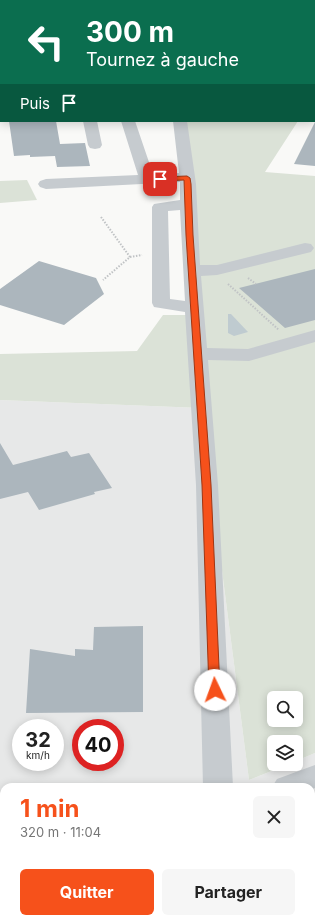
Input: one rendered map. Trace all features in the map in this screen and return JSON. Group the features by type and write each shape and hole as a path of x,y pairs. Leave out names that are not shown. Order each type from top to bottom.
{"street":[{"path":"90,122 95,145"},
{"path":"128,122 147,179"},
{"path":"180,122 189,204 194,308 207,485 218,783"},
{"path":"46,184 187,178"},
{"path":"189,204 160,207 161,303 194,308"},
{"path":"192,271 217,270 305,248"},
{"path":"198,354 249,355 315,336"},
{"path":"297,783 315,776"}],"path":[{"path":"102,217 130,257 103,280"},
{"path":"241,280 256,276"},
{"path":"234,281 227,283 292,342"}],"shaded area":[{"path":"177,122 297,122 265,172 315,176 315,753 303,758 303,735 267,735 267,771 272,771 249,780 201,408 0,400 0,354 137,351 163,315 197,315"},
{"path":"27,180 37,200 0,203 0,181"},
{"path":"228,314 231,314 248,332 234,336 228,333"},
{"path":"0,400 201,408 249,780 272,771 303,771 303,758 315,753 315,783 0,783"}],"building":[{"path":"9,122 56,122 60,144 85,143 90,166 57,167 55,156 14,156"},
{"path":"315,122 315,166 294,164"},
{"path":"39,261 96,278 104,294 64,325 0,305 0,289"},
{"path":"315,269 315,320 285,328 239,288"},
{"path":"0,443 13,465 67,451 71,457 89,453 112,488 94,492 95,494 39,510 28,492 0,499"},
{"path":"143,626 143,712 26,713 30,649 75,656 75,649 93,650 94,627"}],"route":[{"path":"160,179 187,178 188,184 189,235 207,485 215,690"}]}
